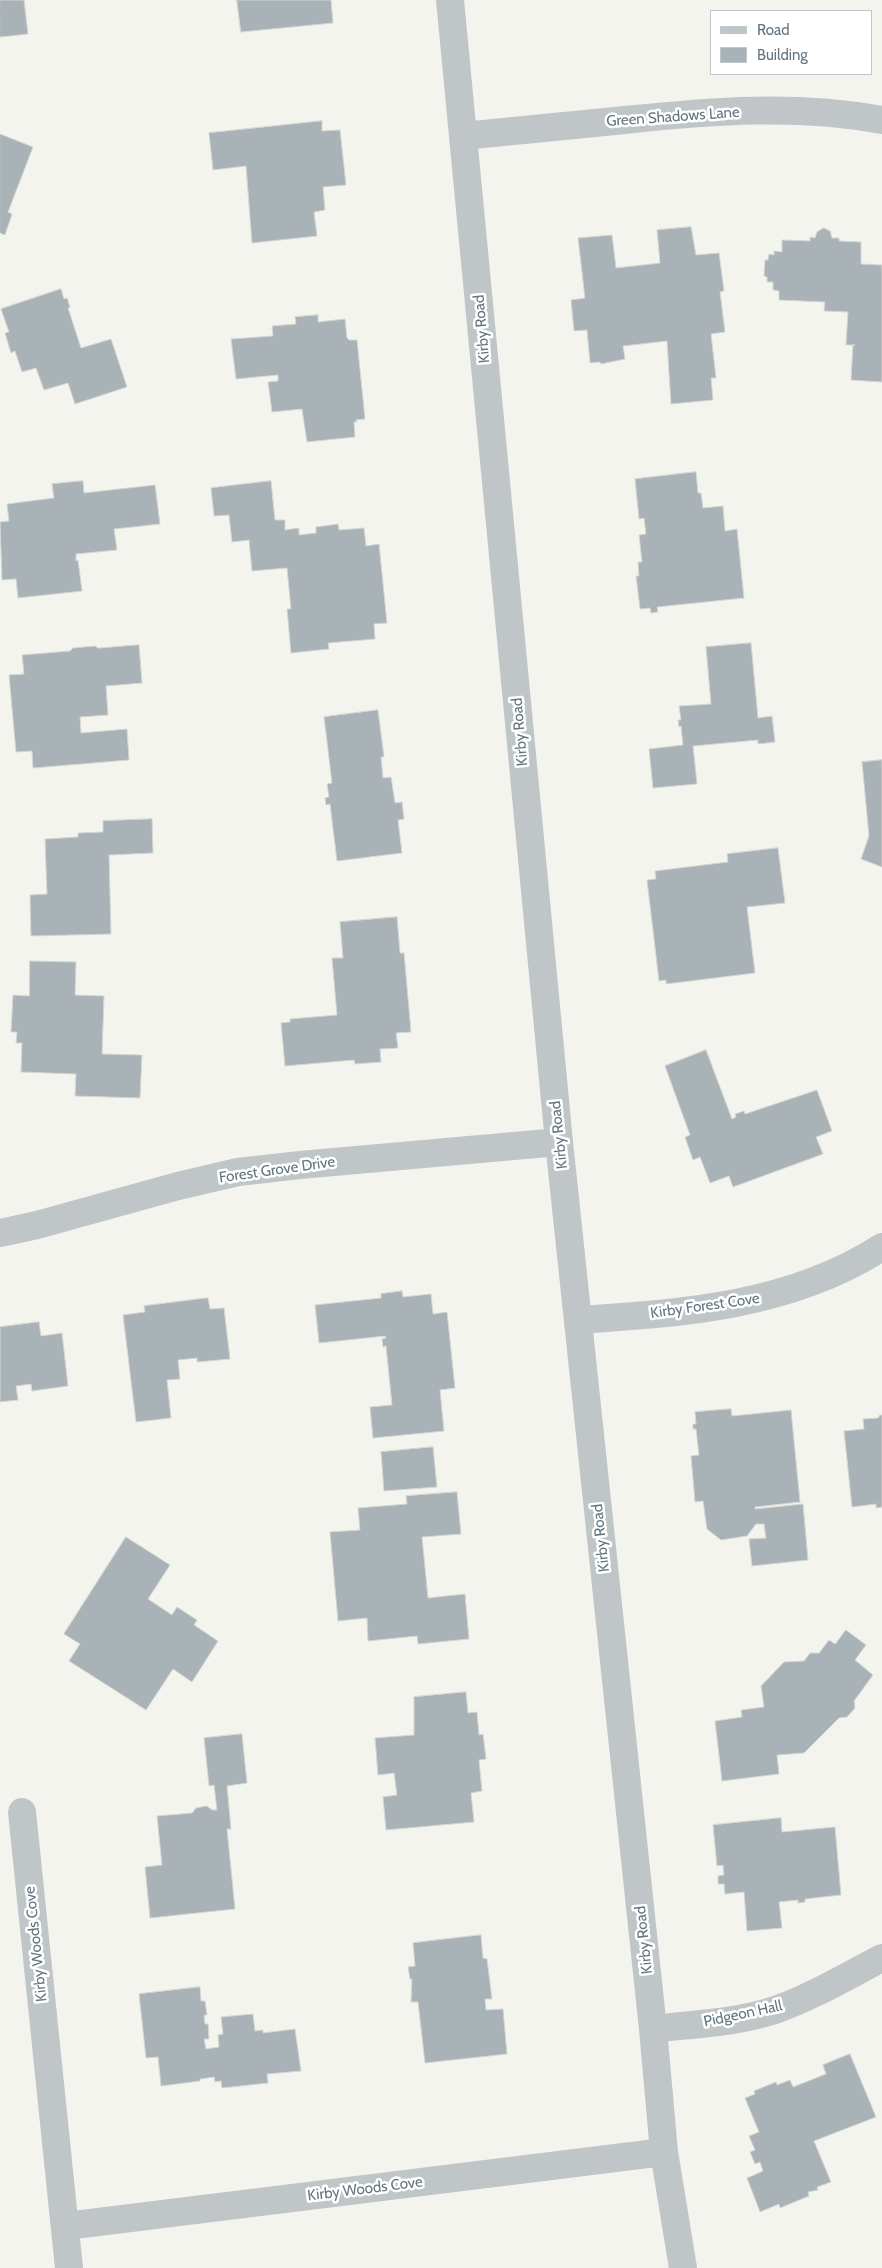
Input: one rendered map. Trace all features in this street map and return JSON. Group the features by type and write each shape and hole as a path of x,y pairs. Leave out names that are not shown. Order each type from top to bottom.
{"street":[{"name":"Kirby Road","path":"450,0 559,1142 653,2029 664,2152 683,2268"},
{"name":"Green Shadows Lane","path":"463,136 739,111 805,110 882,120"},
{"name":"Forest Grove Drive","path":"0,1232 37,1225 178,1186 238,1172 559,1142"},
{"name":"Kirby Forest Cove","path":"578,1320 664,1314 718,1307 767,1297 822,1277 882,1247"},
{"name":"Kirby Woods Cove","path":"22,1812 69,2268"},
{"name":"Pidgeon Hall","path":"653,2029 728,2020 774,2010 815,1992 882,1958"},
{"name":"Kirby Woods Cove","path":"66,2226 664,2152"}],"building":[{"path":"0,0 24,0 28,34 0,37"},
{"path":"237,0 331,0 333,23 241,32"},
{"path":"322,121 322,131 340,130 346,185 323,187 325,210 314,212 317,236 252,243 246,166 213,170 209,133"},
{"path":"0,134 33,147 8,212 12,214 5,235 0,233"},
{"path":"691,227 696,255 719,253 724,291 720,292 725,332 711,334 716,378 711,378 713,400 671,404 667,341 623,346 625,359 601,364 600,362 590,363 587,330 574,331 571,300 585,298 578,238 612,235 616,268 660,263 657,230"},
{"path":"824,228 830,231 832,238 839,238 839,241 861,242 861,264 882,265 882,382 851,380 853,345 846,345 848,312 824,311 825,302 779,300 779,291 773,290 773,282 767,282 767,277 764,276 765,260 768,260 769,254 774,255 774,251 782,252 782,240 810,241 810,237 815,238 817,232"},
{"path":"61,289 64,299 67,298 70,307 68,308 81,348 111,339 127,387 75,404 68,383 44,390 36,368 22,372 15,351 11,353 5,333 9,332 1,309"},
{"path":"318,315 318,322 345,319 347,338 349,340 357,340 365,419 354,422 355,437 307,442 302,409 272,412 268,382 278,381 278,375 236,379 231,339 273,336 272,326 296,324 295,317"},
{"path":"696,472 698,493 701,493 703,508 723,506 725,531 737,529 744,598 657,607 658,612 651,613 650,608 640,609 636,576 639,576 638,562 642,562 639,535 646,534 644,518 639,519 635,479"},
{"path":"83,481 84,493 155,485 160,524 114,529 117,550 76,554 82,591 18,598 16,579 2,580 0,522 9,521 7,504 54,498 52,484"},
{"path":"271,481 275,520 285,520 285,530 299,528 299,535 316,533 316,527 338,524 339,530 364,528 366,546 379,544 387,623 374,624 375,639 328,643 329,649 291,653 287,609 291,609 287,568 252,571 249,540 232,542 229,515 214,516 211,488"},
{"path":"751,643 758,718 772,716 775,742 758,744 758,740 693,746 697,784 653,788 649,749 683,745 681,726 679,727 678,720 681,720 679,706 711,704 706,647"},
{"path":"139,645 142,683 106,686 108,715 80,717 81,733 127,729 129,760 33,768 32,751 16,752 9,675 24,674 22,655 70,651 73,648 95,646 98,648"},
{"path":"378,710 384,757 381,757 383,778 391,777 395,803 402,802 404,819 398,820 402,853 337,861 330,804 326,805 325,798 329,797 327,784 332,783 324,717"},
{"path":"882,760 882,867 861,859 869,836 862,762"},
{"path":"152,819 153,853 109,855 111,934 31,936 30,895 47,894 45,839 78,837 78,833 103,832 103,821"},
{"path":"778,848 785,903 747,907 755,973 666,984 666,980 659,981 647,880 656,879 655,871 728,862 727,854"},
{"path":"397,917 400,953 404,953 411,1032 396,1033 398,1048 380,1049 381,1062 355,1064 354,1060 285,1066 281,1023 290,1022 290,1019 337,1015 332,958 343,958 340,922"},
{"path":"30,961 76,962 75,995 104,996 102,1054 142,1055 140,1098 75,1096 76,1074 21,1072 22,1043 16,1043 17,1032 11,1032 13,995 29,996"},
{"path":"706,1050 732,1119 736,1117 735,1114 744,1111 745,1114 817,1090 832,1131 816,1137 823,1154 733,1187 729,1176 710,1183 700,1157 693,1160 685,1137 690,1135 665,1066"},
{"path":"402,1291 403,1297 431,1294 433,1314 447,1312 455,1388 440,1390 444,1431 373,1438 370,1407 392,1405 386,1346 383,1347 382,1339 386,1338 385,1336 319,1343 315,1305 381,1298 381,1294"},
{"path":"208,1298 210,1309 224,1308 230,1359 197,1362 197,1358 178,1360 180,1379 167,1380 171,1418 136,1422 123,1315 145,1312 144,1306"},
{"path":"39,1322 41,1336 62,1333 68,1386 32,1391 31,1384 16,1386 18,1400 0,1402 0,1327"},
{"path":"731,1409 732,1416 791,1410 800,1502 755,1507 755,1509 803,1504 808,1560 752,1566 749,1539 766,1538 764,1524 756,1524 747,1536 721,1540 707,1529 703,1501 695,1502 691,1456 699,1455 696,1429 693,1429 693,1424 696,1424 695,1412"},
{"path":"882,1415 882,1507 876,1508 876,1504 852,1507 844,1431 864,1429 863,1419 878,1418"},
{"path":"433,1447 437,1487 384,1491 381,1452"},
{"path":"457,1492 461,1534 422,1537 428,1598 465,1594 469,1639 418,1644 417,1636 368,1641 367,1618 338,1621 330,1532 360,1530 358,1508 407,1504 406,1496"},
{"path":"126,1537 170,1565 148,1599 172,1615 177,1607 197,1620 194,1625 218,1641 192,1682 173,1669 146,1710 69,1661 80,1644 64,1634"},
{"path":"846,1630 866,1645 855,1660 873,1675 854,1701 855,1708 847,1717 839,1718 804,1753 777,1755 779,1774 722,1781 715,1721 742,1717 741,1710 764,1707 761,1686 784,1662 804,1661 810,1653 819,1653 829,1640 835,1644"},
{"path":"466,1692 468,1713 477,1712 479,1735 483,1734 486,1759 479,1760 482,1791 471,1793 474,1822 386,1830 383,1797 397,1795 394,1773 378,1775 375,1738 414,1735 414,1697"},
{"path":"242,1734 247,1783 227,1786 231,1829 227,1829 235,1909 150,1918 145,1867 162,1865 157,1816 192,1813 196,1808 207,1806 212,1810 217,1810 214,1785 209,1786 204,1738"},
{"path":"781,1818 782,1832 835,1827 841,1895 805,1899 805,1902 798,1903 798,1900 779,1902 782,1928 747,1931 744,1892 725,1894 724,1884 718,1884 718,1876 724,1875 723,1865 717,1866 713,1825"},
{"path":"481,1935 483,1958 487,1959 492,1999 485,1999 486,2010 503,2009 507,2054 425,2063 418,2002 411,2002 412,1979 410,1979 408,1967 415,1966 413,1943"},
{"path":"200,1987 201,2001 205,2001 207,2015 204,2015 205,2024 208,2024 209,2039 204,2039 206,2049 219,2047 218,2035 223,2034 221,2017 253,2014 255,2031 263,2030 263,2033 295,2029 301,2071 267,2074 268,2083 222,2088 221,2081 215,2082 214,2077 200,2079 200,2081 161,2086 158,2057 146,2058 139,1994"},
{"path":"850,2054 876,2117 814,2141 831,2182 817,2187 818,2190 808,2192 809,2196 780,2208 779,2204 760,2212 747,2178 763,2171 760,2162 755,2164 750,2152 755,2150 749,2136 759,2132 745,2098 755,2094 754,2091 776,2082 777,2085 790,2080 793,2087 826,2074 823,2065"}]}
